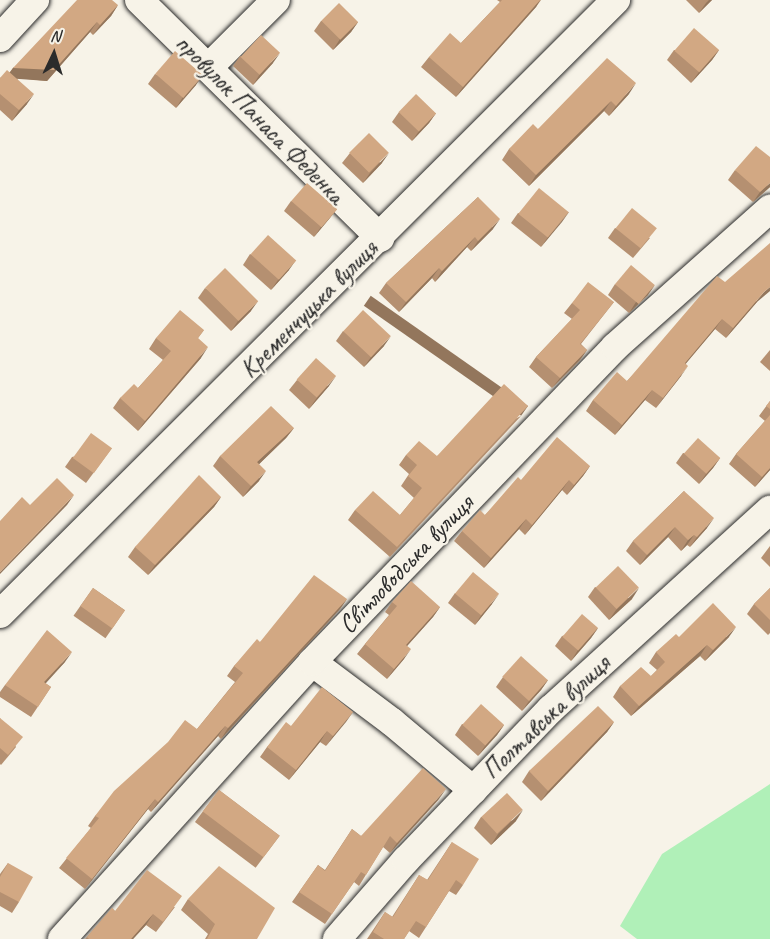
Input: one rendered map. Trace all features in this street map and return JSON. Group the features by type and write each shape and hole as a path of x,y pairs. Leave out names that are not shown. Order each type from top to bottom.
{"street":[{"path":"0,38 35,0"},
{"name":"провулок Панаса Феденка","path":"139,0 380,238"},
{"path":"208,68 276,0"},
{"name":"Кременчуцька вулиця","path":"0,614 380,238 616,0"},
{"name":"Світловодська вулиця","path":"62,939 312,662 615,347 770,209"},
{"name":"Полтавська вулиця","path":"337,939 473,790 551,709 770,510"},
{"path":"312,662 392,722 473,790"}],"green space":[{"path":"770,784 770,939 637,939 620,926 662,854"}],"building":[{"path":"77,0 112,0 118,5 100,25 97,22 54,70 13,68"},
{"path":"502,0 540,0 463,87 429,57 450,33 461,43"},
{"path":"339,3 358,22 340,40 321,21"},
{"path":"694,28 719,50 699,72 674,51"},
{"path":"261,35 280,53 260,75 241,57"},
{"path":"175,51 203,75 183,98 155,74"},
{"path":"607,58 636,83 616,106 611,101 536,175 509,149 533,124 538,129"},
{"path":"7,70 34,94 19,110 0,94 0,78"},
{"path":"416,94 436,113 419,131 399,112"},
{"path":"369,133 389,153 369,173 349,153"},
{"path":"756,146 770,157 770,183 760,192 735,170"},
{"path":"307,183 337,209 321,227 291,201"},
{"path":"539,188 569,212 548,238 518,214"},
{"path":"478,197 500,219 478,241 475,237 442,271 439,268 406,302 386,283"},
{"path":"632,208 657,228 641,248 616,228"},
{"path":"268,235 296,260 279,280 251,254"},
{"path":"770,243 770,287 733,328 722,319 685,363 688,366 663,398 652,390 622,425 593,400 617,372 627,381 717,276 725,282"},
{"path":"631,265 655,285 639,304 615,284"},
{"path":"225,268 258,301 238,321 205,288"},
{"path":"588,282 614,302 580,344 587,350 560,378 536,357 580,310 572,303"},
{"path":"180,310 204,330 198,338 208,347 145,421 120,398 134,384 138,388 171,351 156,338"},
{"path":"363,310 391,336 371,357 343,331"},
{"path":"316,358 336,376 317,398 297,380"},
{"path":"504,384 528,406 397,547 355,510 373,491 400,515 422,488 408,476 417,465 406,455 419,441 437,456"},
{"path":"271,406 294,428 257,462 266,471 251,486 220,456"},
{"path":"770,415 770,468 762,477 736,454"},
{"path":"91,433 112,448 94,473 73,458"},
{"path":"557,437 590,466 574,485 569,480 532,525 526,519 491,558 462,531 480,510 485,515 518,477 521,480"},
{"path":"698,438 720,458 706,474 684,454"},
{"path":"199,475 221,497 155,565 135,547"},
{"path":"57,478 74,495 0,572 0,521 22,497 30,505"},
{"path":"684,491 714,518 697,537 694,535 688,540 675,527 647,555 633,541"},
{"path":"618,566 639,588 617,609 596,588"},
{"path":"473,572 499,594 481,615 455,593"},
{"path":"314,575 347,599 228,728 225,726 158,802 155,799 92,879 66,858 99,818 95,816 114,791 168,742 185,720 197,729 243,673 234,666 257,639 260,642"},
{"path":"411,581 440,607 406,645 411,649 394,669 365,644 397,606 392,602"},
{"path":"93,588 125,610 112,628 80,606"},
{"path":"770,588 770,620 754,604"},
{"path":"713,603 736,627 713,650 707,645 639,706 620,686 641,667 651,676 665,662 656,652 676,634 679,637"},
{"path":"582,614 598,628 578,650 562,637"},
{"path":"47,630 72,652 44,682 51,687 38,707 5,685"},
{"path":"521,656 548,680 529,701 502,677"},
{"path":"322,687 353,712 333,736 327,731 296,770 267,747 286,722 291,726"},
{"path":"481,704 504,725 485,746 462,725"},
{"path":"598,706 614,722 548,791 529,771"},
{"path":"0,718 23,737 8,755 0,748"},
{"path":"423,768 446,789 397,843 390,836 366,875 361,872 332,914 299,892 318,865 325,871 352,829 361,836"},
{"path":"219,790 280,836 263,857 203,812"},
{"path":"507,793 523,810 497,834 481,817"},
{"path":"452,842 479,859 463,885 456,880 426,927 416,921 404,939 384,939 373,932 385,912 393,917 419,875 428,880"},
{"path":"8,863 33,877 19,902 0,892 0,877"},
{"path":"219,866 275,908 257,939 207,939 215,924 188,899"},
{"path":"147,870 182,896 163,922 153,914 131,939 89,939 87,937 112,908 115,911"}]}
